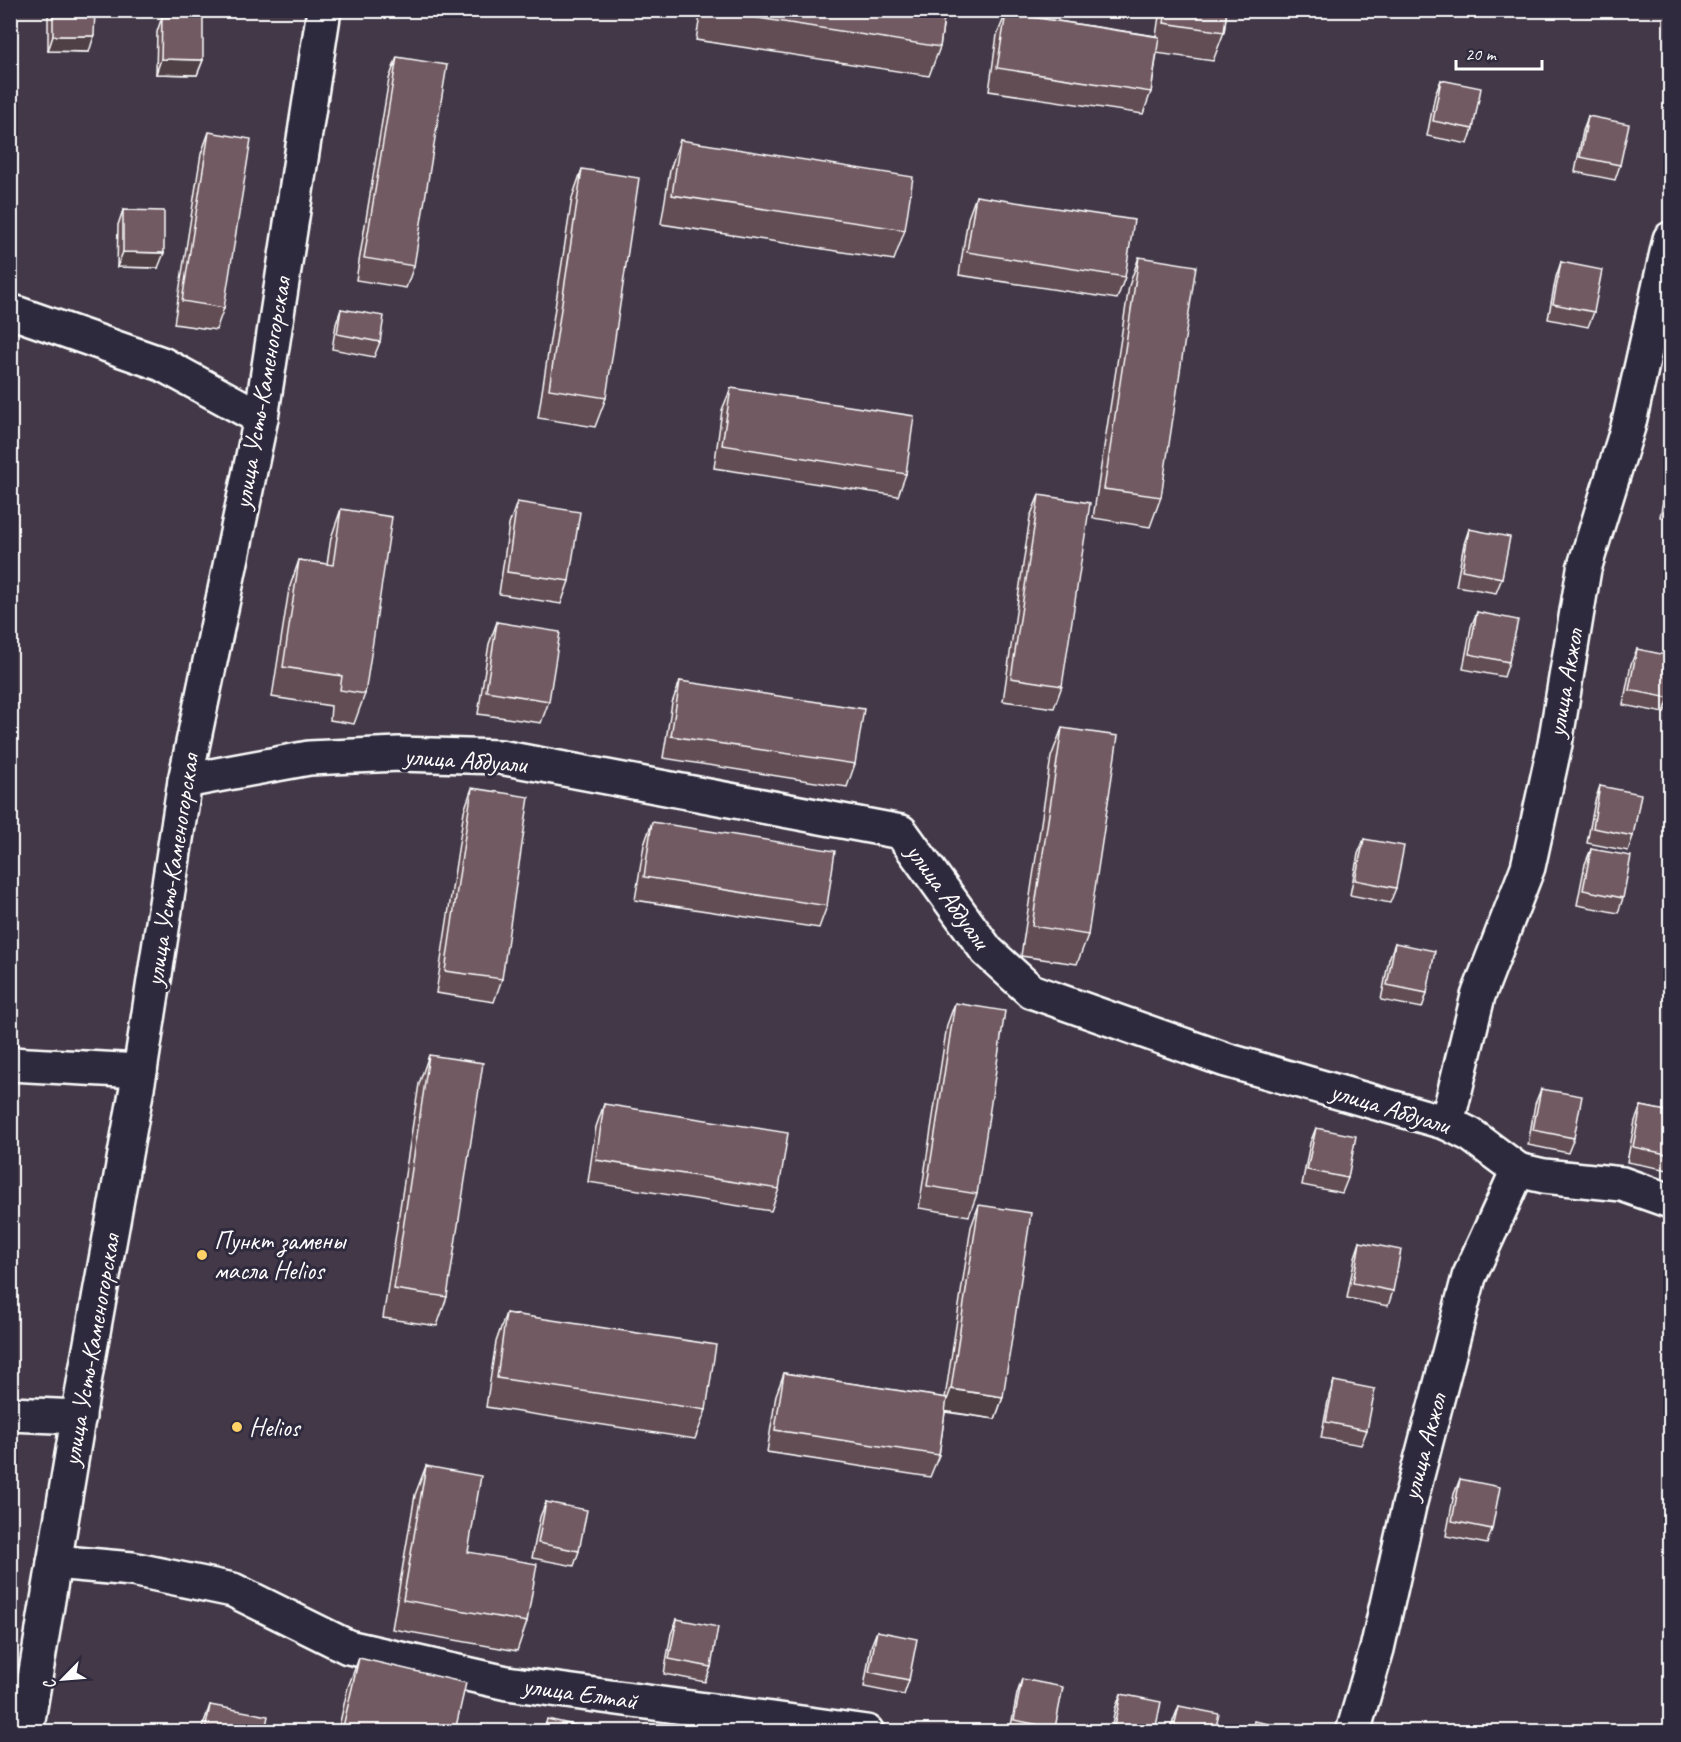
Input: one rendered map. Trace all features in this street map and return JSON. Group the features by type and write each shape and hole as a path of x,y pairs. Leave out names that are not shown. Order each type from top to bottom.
{"street":[{"name":"улица Усть-Каменогорская","path":"26,1731 140,1071 184,781 261,418 324,10"},
{"name":"улица Акжол","path":"1447,1123 1478,996 1528,867 1555,744 1584,569 1628,427 1671,239"},
{"path":"10,311 162,364 261,418"},
{"name":"улица Абдуали","path":"184,781 309,758 399,754 500,757 901,832 987,951 1031,991 1226,1060 1447,1123 1471,1135 1518,1170 1545,1176 1622,1184 1671,1200"},
{"path":"10,1064 140,1071"},
{"name":"улица Акжол","path":"1353,1731 1377,1649 1408,1506 1469,1277 1518,1170"},
{"path":"10,1414 79,1417"},
{"name":"улица Елтай","path":"54,1562 132,1569 233,1590 348,1647 507,1683 867,1731"}],"building":[{"path":"53,10 95,10 94,36 53,36"},
{"path":"708,10 945,10 940,47"},
{"path":"1166,10 1227,10 1224,32 1164,23"},
{"path":"1006,13 1159,37 1151,92 997,68"},
{"path":"162,17 203,17 203,60 161,59"},
{"path":"397,57 447,65 414,266 364,258"},
{"path":"1441,80 1481,88 1473,129 1433,121"},
{"path":"1588,116 1629,124 1620,165 1580,157"},
{"path":"209,132 251,139 224,308 182,301"},
{"path":"680,140 913,177 905,230 672,195"},
{"path":"582,169 639,178 606,398 549,389"},
{"path":"976,196 1134,220 1125,277 967,252"},
{"path":"123,210 164,211 164,253 123,252"},
{"path":"1139,257 1196,266 1161,497 1104,489"},
{"path":"1561,262 1602,270 1594,312 1553,304"},
{"path":"341,309 384,316 380,342 337,334"},
{"path":"731,388 914,416 906,474 722,445"},
{"path":"1671,475 1671,502 1665,502"},
{"path":"1039,495 1090,503 1062,686 1011,678"},
{"path":"517,502 580,512 569,581 507,572"},
{"path":"341,509 392,517 365,694 340,690 342,676 283,667 299,560 333,565"},
{"path":"1469,529 1510,537 1502,578 1462,570"},
{"path":"1477,612 1518,620 1509,662 1469,654"},
{"path":"497,622 560,632 549,701 486,691"},
{"path":"1637,649 1671,656 1669,698 1629,690"},
{"path":"680,681 864,709 855,764 671,736"},
{"path":"1062,728 1118,736 1088,935 1032,926"},
{"path":"1600,786 1641,794 1633,836 1593,828"},
{"path":"472,788 529,797 502,979 445,971"},
{"path":"652,822 835,851 827,906 644,877"},
{"path":"1364,839 1404,846 1396,888 1355,880"},
{"path":"1591,849 1631,856 1623,898 1583,890"},
{"path":"1395,943 1435,951 1427,993 1387,985"},
{"path":"955,1003 1005,1011 977,1194 927,1186"},
{"path":"429,1055 483,1063 447,1297 394,1289"},
{"path":"1541,1089 1582,1096 1574,1138 1533,1130"},
{"path":"604,1104 788,1133 779,1189 596,1160"},
{"path":"1641,1106 1671,1112 1671,1155 1633,1147"},
{"path":"1316,1128 1356,1136 1348,1178 1307,1170"},
{"path":"979,1205 1031,1213 1003,1397 951,1389"},
{"path":"1360,1242 1401,1250 1393,1291 1353,1283"},
{"path":"506,1313 716,1345 706,1410 497,1378"},
{"path":"784,1373 947,1398 939,1455 775,1430"},
{"path":"1334,1381 1375,1389 1367,1430 1326,1422"},
{"path":"426,1466 481,1476 468,1552 537,1564 527,1622 403,1600"},
{"path":"1460,1479 1500,1487 1492,1529 1452,1521"},
{"path":"546,1502 587,1510 579,1551 538,1543"},
{"path":"677,1619 718,1627 711,1667 669,1659"},
{"path":"877,1631 917,1639 909,1680 869,1672"},
{"path":"359,1658 466,1683 455,1731 342,1731"},
{"path":"1022,1679 1063,1687 1055,1728 1014,1720"},
{"path":"1121,1694 1161,1702 1155,1731 1113,1731"},
{"path":"210,1705 268,1716 265,1731 205,1731"},
{"path":"1179,1706 1219,1714 1215,1731 1173,1731"},
{"path":"547,1719 588,1728 587,1731 544,1731"},
{"path":"1254,1721 1294,1729 1294,1731 1252,1731"}],"place":[{"name":"Пункт замены масла Helios","path":"202,1255"},
{"name":"Helios","path":"237,1427"}]}
